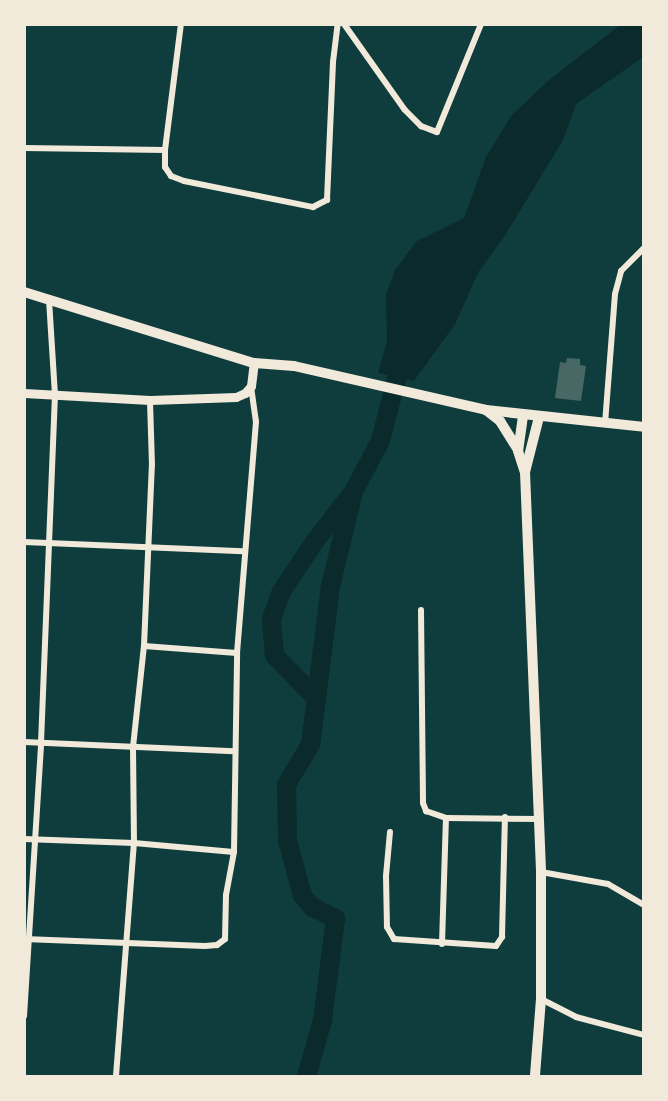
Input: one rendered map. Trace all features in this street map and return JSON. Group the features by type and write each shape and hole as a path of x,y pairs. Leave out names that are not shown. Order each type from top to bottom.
{"main road":[{"path":"24,292 254,363 294,366 486,410 643,426"},
{"path":"24,393 150,400 236,397 246,393 251,386 254,363"},
{"path":"486,410 500,421 519,451 525,472 541,872 541,999 535,1076"},
{"path":"519,451 523,415"},
{"path":"525,472 539,417"}],"street":[{"path":"180,24 164,167 171,176 184,181 313,207 327,200 333,62 338,24"},
{"path":"344,24 405,110 421,126 437,132 481,24"},
{"path":"24,148 165,150"},
{"path":"605,424 615,294 621,271 643,248"},
{"path":"24,1016 26,939 36,839 41,743 55,395 48,300"},
{"path":"26,939 217,945 225,939 226,895 234,852 234,751 243,551 256,422 251,386"},
{"path":"116,1076 134,843 134,747 144,646 152,464 150,400"},
{"path":"24,542 243,551"},
{"path":"421,610 423,803 432,815 446,818 539,819"},
{"path":"144,646 237,653"},
{"path":"24,742 234,751"},
{"path":"390,832 386,876 387,927 394,939 496,946 500,943 505,817"},
{"path":"442,944 446,818"},
{"path":"24,839 134,843 234,852"},
{"path":"541,872 608,884 643,905"},
{"path":"541,999 576,1017 643,1035"}],"water":[{"path":"620,25 643,25 643,57 576,104 563,140 504,237 479,271 455,324 414,381 378,373 387,341 386,295 395,270 417,241 464,218 486,157 511,116 549,80"}],"building":[{"path":"567,358 580,359 580,365 586,366 581,401 555,398 560,362 566,363"}],"waterway":[{"path":"306,1076 322,1020 335,918 312,907 302,895 287,840 286,784 310,744 316,698 274,655 271,618 281,591 315,540 353,491 380,440 403,352"},
{"path":"316,698 330,586 352,495"}]}
